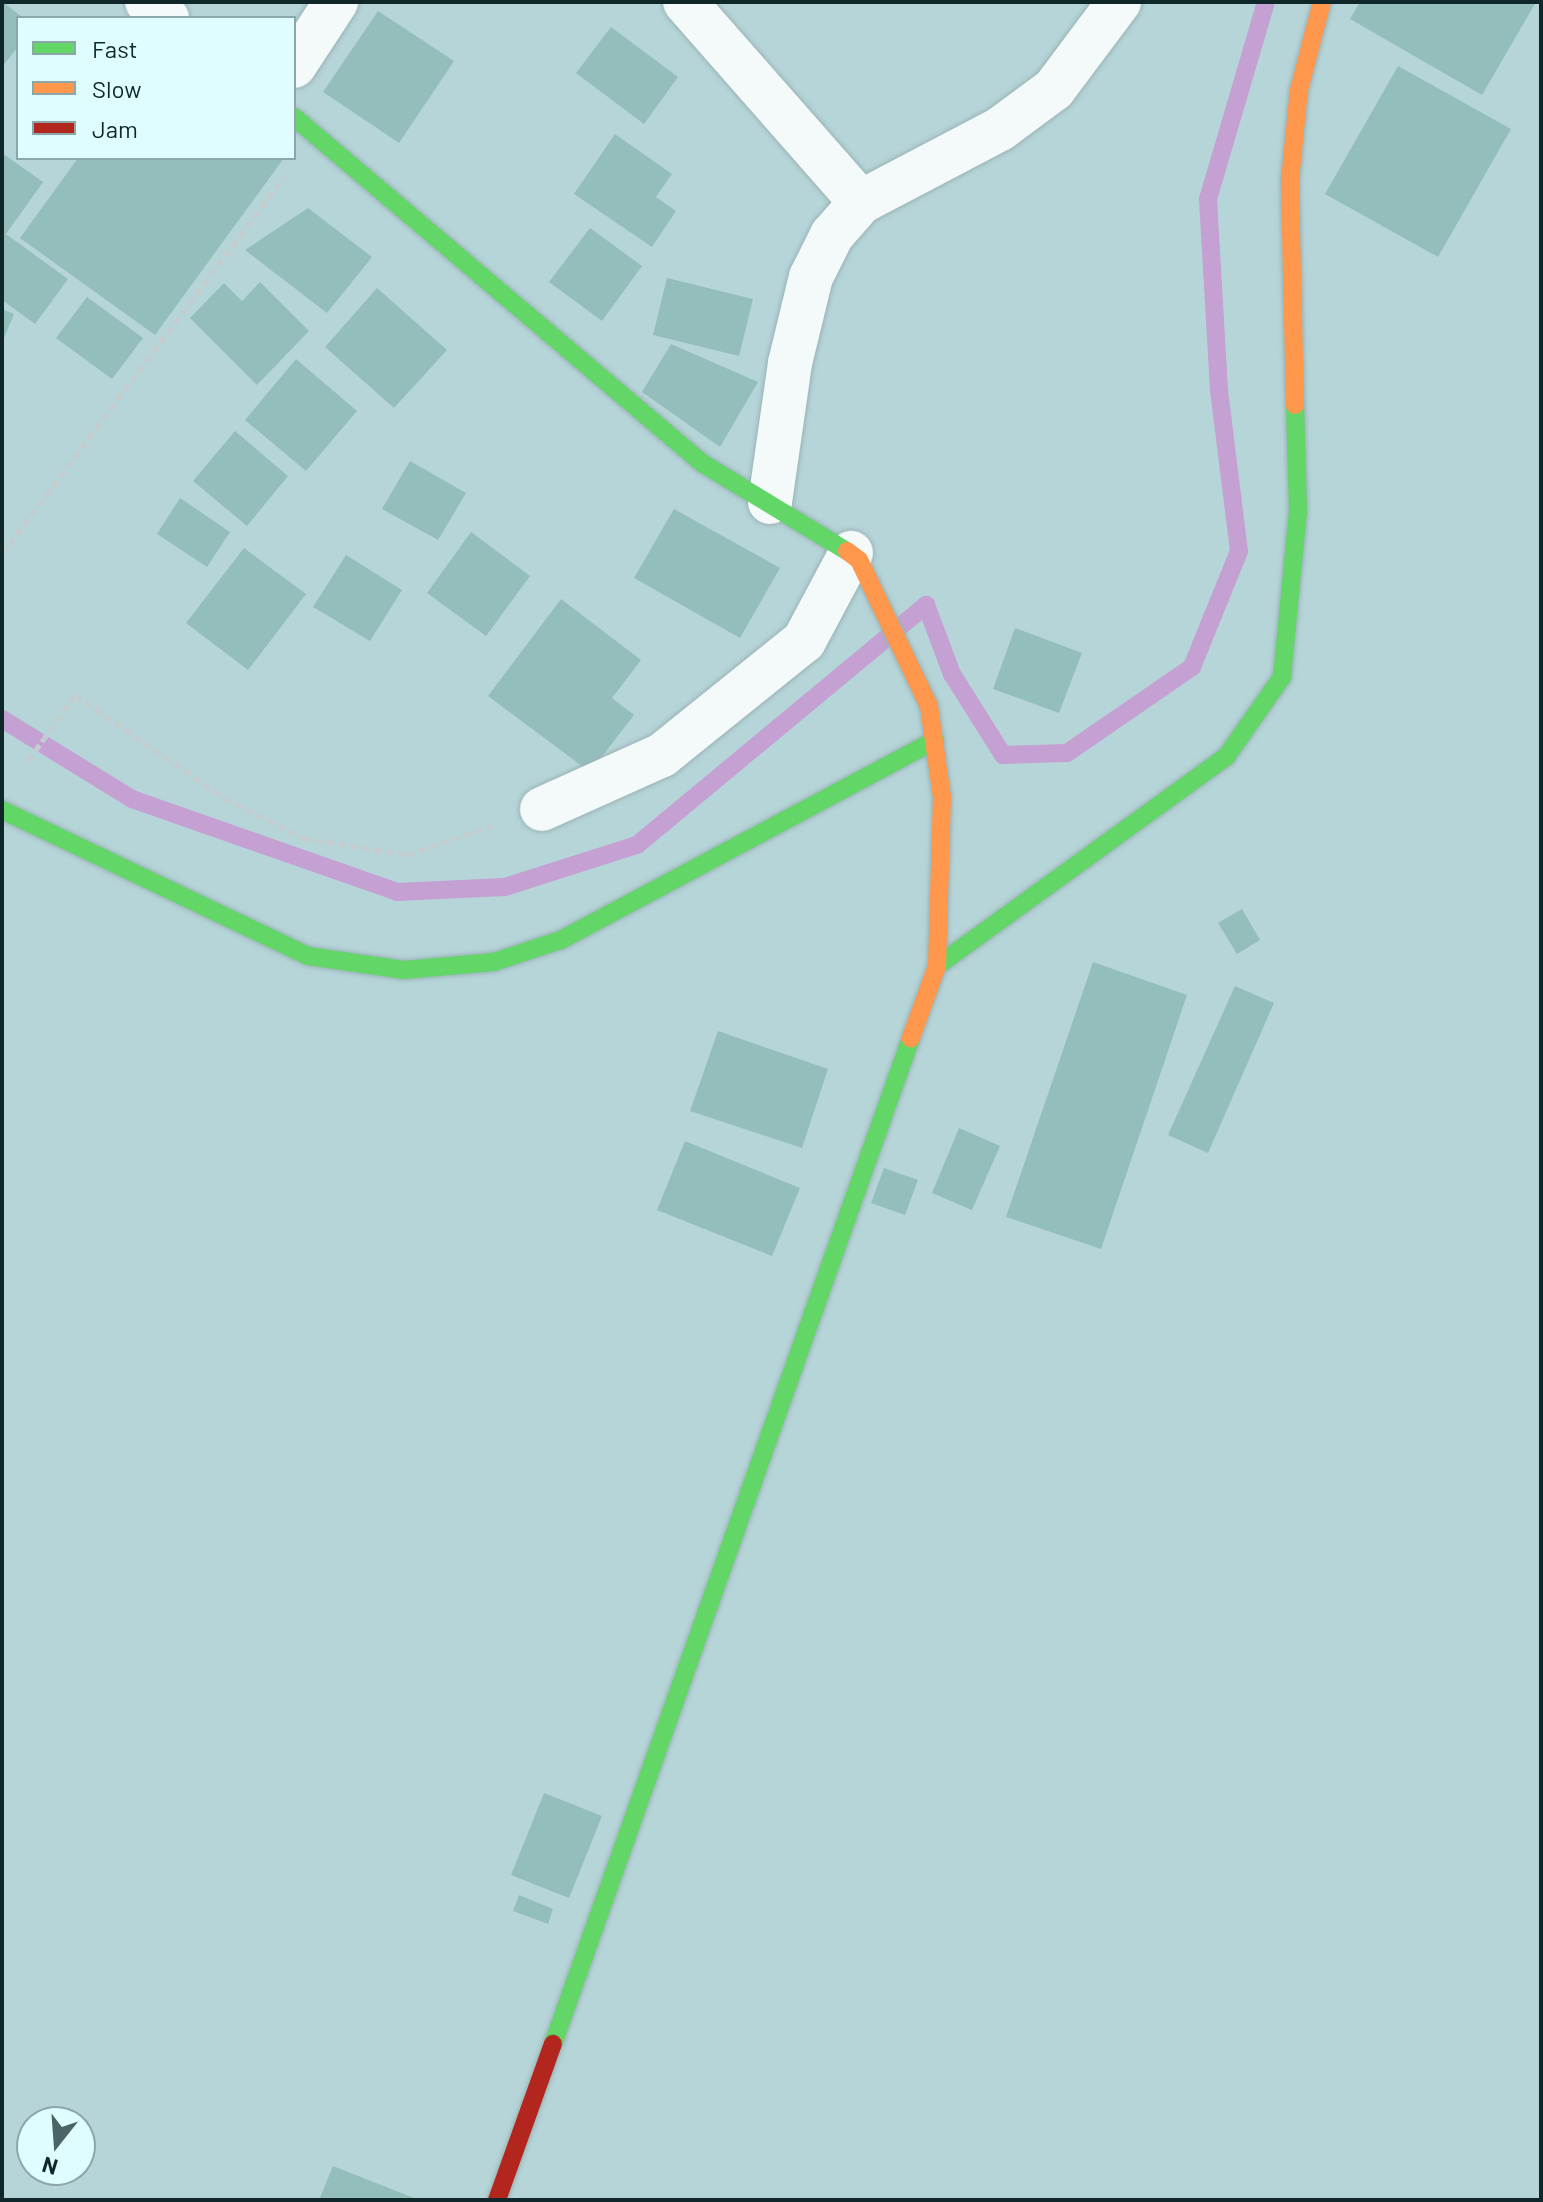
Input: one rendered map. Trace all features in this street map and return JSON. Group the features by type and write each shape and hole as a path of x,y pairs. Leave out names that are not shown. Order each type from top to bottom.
{"street":[{"path":"147,2 164,16"},
{"path":"296,63 336,2"},
{"path":"685,2 861,202"},
{"path":"770,502 811,277 832,235 861,202 1000,129 1054,89 1119,2"},
{"path":"937,966 1226,757 1258,721 1282,677 1298,512 1290,181 1299,90 1322,2"},
{"path":"296,118 318,132 702,463 770,502 860,564 929,706 935,740 943,874 937,966 497,2200"},
{"path":"542,809 662,755 804,641 860,564"},
{"path":"2,810 308,956 404,970 494,962 561,940 935,740"}],"path":[{"path":"2,554 318,132"},
{"path":"21,772 75,695 224,798 303,838 407,855 542,809"}],"building":[{"path":"3,2 20,16 16,16 16,50 2,67"},
{"path":"1360,2 1536,2 1482,95 1350,19"},
{"path":"378,11 454,61 399,143 323,92"},
{"path":"611,27 678,77 644,124 576,73"},
{"path":"1398,66 1511,129 1438,257 1325,194"},
{"path":"615,134 672,174 656,197 676,211 652,247 574,194"},
{"path":"2,153 43,182 6,234 68,279 35,324 2,300"},
{"path":"77,160 283,160 155,335 20,238"},
{"path":"308,208 372,257 327,313 245,250"},
{"path":"590,228 642,266 602,321 549,282"},
{"path":"667,278 753,299 739,356 653,335"},
{"path":"260,282 309,331 257,385 190,318 224,283 242,301"},
{"path":"377,288 447,350 394,408 325,347"},
{"path":"87,297 143,338 112,379 56,338"},
{"path":"2,309 14,314 2,343"},
{"path":"671,344 758,382 720,447 642,392"},
{"path":"296,359 357,411 306,471 245,420"},
{"path":"235,431 288,476 247,526 193,481"},
{"path":"410,461 466,493 438,540 382,509"},
{"path":"180,498 230,532 207,567 157,534"},
{"path":"674,509 780,568 740,638 634,578"},
{"path":"471,532 530,576 486,636 427,593"},
{"path":"244,548 306,594 248,670 186,623"},
{"path":"346,555 402,590 370,641 313,607"},
{"path":"561,599 641,660 612,698 634,715 590,772 488,696"},
{"path":"1015,628 1082,653 1059,713 993,689"},
{"path":"1242,909 1260,940 1237,954 1218,923"},
{"path":"1093,962 1187,995 1101,1249 1006,1217"},
{"path":"1235,986 1274,1003 1208,1153 1168,1135"},
{"path":"718,1031 828,1069 802,1148 690,1111"},
{"path":"959,1128 1000,1146 972,1210 932,1193"},
{"path":"685,1141 800,1188 772,1256 657,1210"},
{"path":"884,1168 918,1180 905,1215 871,1203"},
{"path":"544,1793 602,1816 569,1898 511,1875"},
{"path":"519,1895 553,1909 548,1924 513,1911"},
{"path":"333,2166 419,2200 319,2200"}],"waterway":[{"path":"2,719 132,799 397,892 505,887 637,845 926,605 952,674 1003,755 1067,753 1192,667 1239,551 1219,390 1208,199 1266,2"}],"traffic: fast":[{"path":"296,119 702,463 847,551"},
{"path":"937,966 1226,757 1282,677 1298,512 1295,405"},
{"path":"2,810 308,956 404,970 494,962 561,940 935,740"},
{"path":"553,2044 911,1038"}],"traffic: slow":[{"path":"1295,405 1290,181 1299,90 1322,2"},
{"path":"847,551 859,560 929,706 942,797 937,966 911,1038"}],"traffic: jam":[{"path":"497,2200 553,2044"}]}
